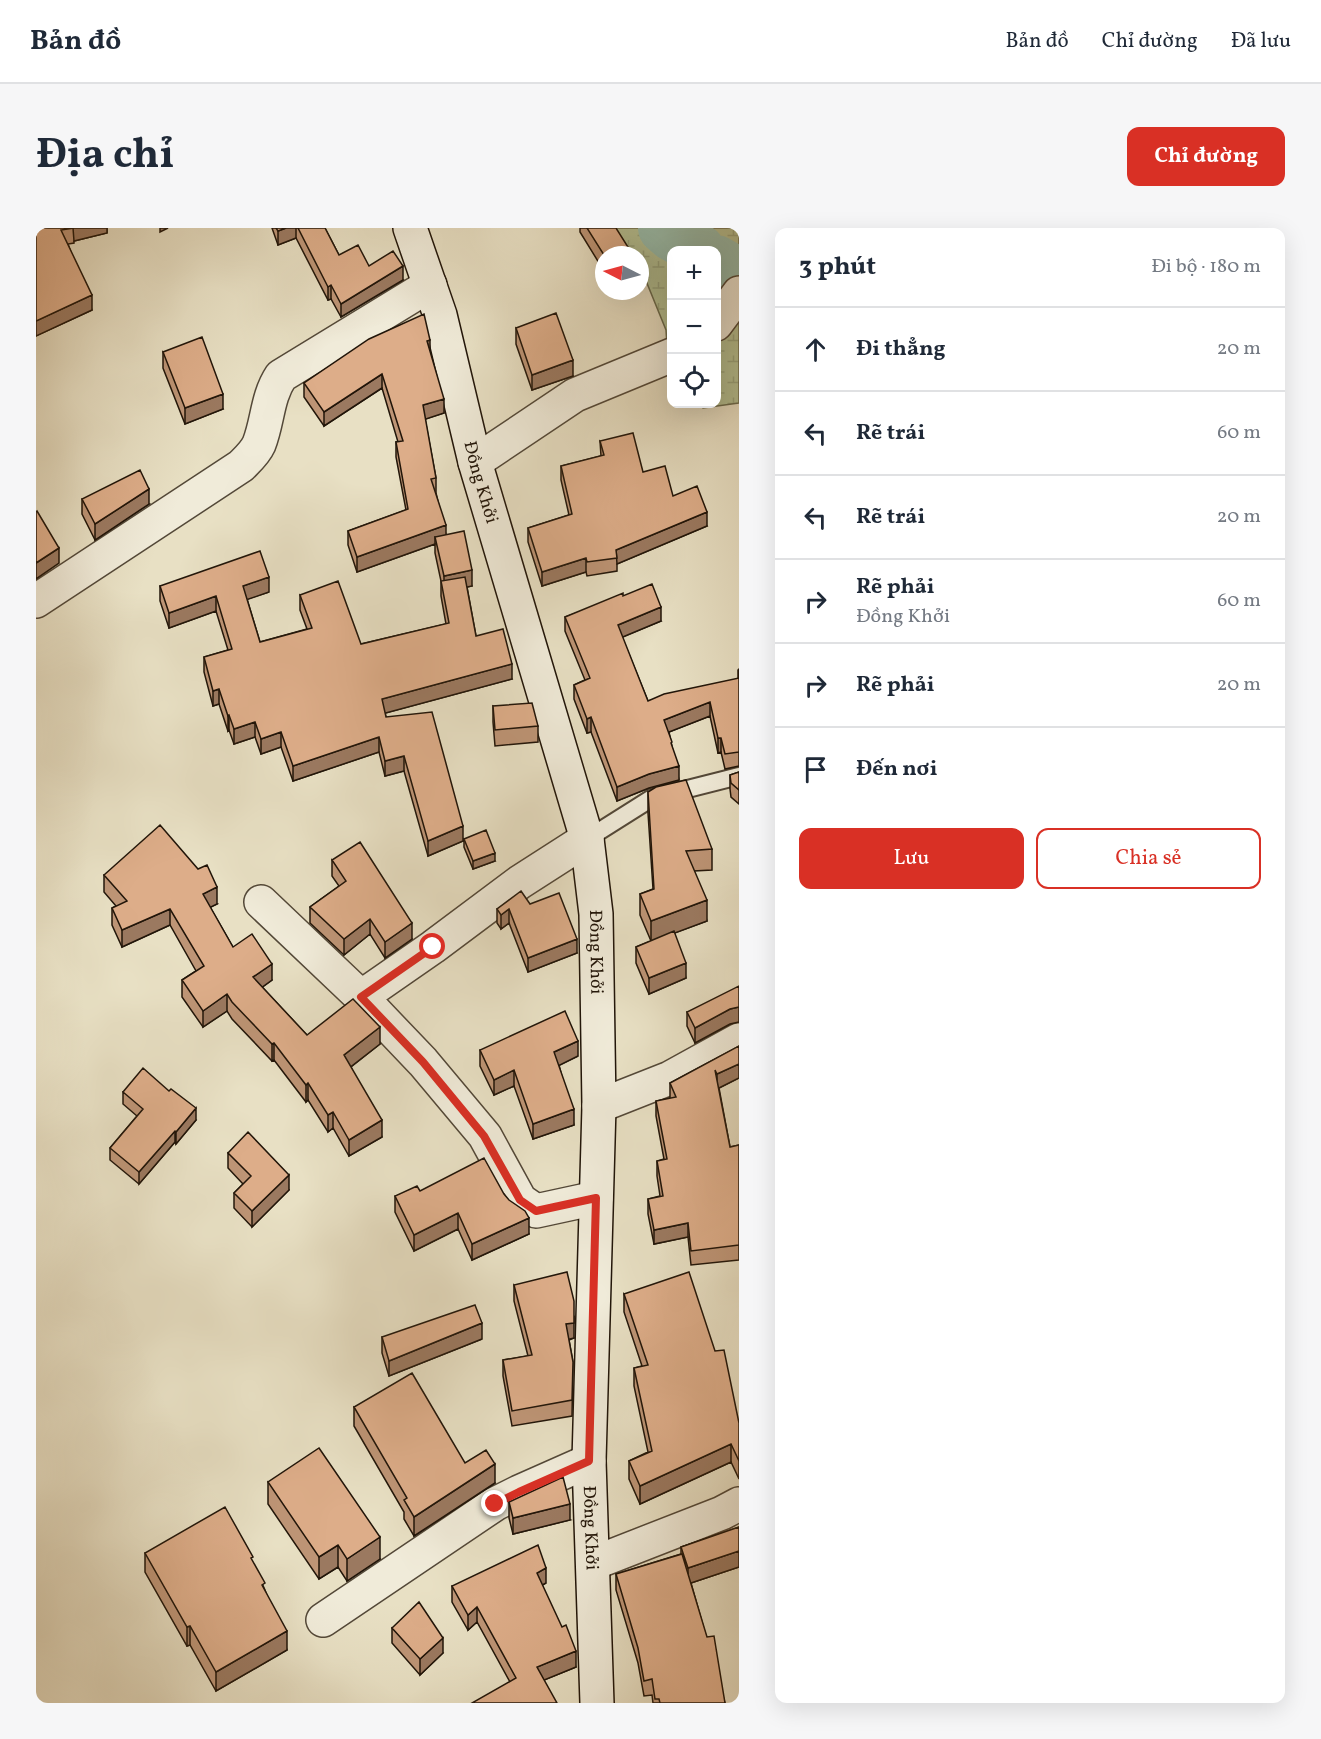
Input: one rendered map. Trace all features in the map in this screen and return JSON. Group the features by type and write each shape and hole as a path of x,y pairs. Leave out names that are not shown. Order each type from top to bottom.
{"street":[{"name":"Đồng Khởi","path":"410,228 440,315 475,462 586,839 596,914 599,1106 589,1461 597,1703"},
{"path":"36,601 241,466 253,455 259,443 274,387 281,376 430,285"},
{"path":"475,462 575,395 667,357"},
{"path":"361,997 520,882 586,839"},
{"path":"261,902 361,997 423,1062 484,1136 520,1200 536,1211 596,1198"},
{"path":"599,1106 670,1078 739,1040"},
{"path":"323,1620 495,1504 589,1461"},
{"path":"594,1563 722,1514 739,1504"}],"lane":[{"path":"586,839 652,798 739,776"}],"green space":[{"path":"614,228 736,228 739,233 739,266 728,286 739,319 739,403 721,406 721,246 667,246 667,346 666,330 649,288 649,246 626,246"}],"building":[{"path":"36,228 74,228 61,230 92,295 36,321"},
{"path":"298,228 325,228 339,255 358,245 369,266 393,251 403,266 341,304 331,285 328,287"},
{"path":"587,228 616,228 627,246 598,246"},
{"path":"556,313 573,360 532,375 516,328"},
{"path":"424,314 430,340 427,341 444,399 423,405 436,478 431,479 446,525 357,557 348,531 408,509 396,442 403,441 382,374 324,412 304,383 369,339"},
{"path":"202,337 223,394 185,408 163,352"},
{"path":"633,433 643,472 665,466 673,496 697,486 707,512 616,550 617,558 587,562 586,558 542,572 528,528 572,514 561,466 604,455 600,441"},
{"path":"140,470 149,489 95,524 82,499"},
{"path":"36,512 59,548 36,563"},
{"path":"464,531 472,570 444,576 435,537"},
{"path":"260,551 269,577 243,586 260,642 312,628 300,595 338,581 361,644 449,623 441,581 465,577 476,636 503,629 512,664 382,699 386,717 432,712 463,826 428,841 404,756 385,761 379,737 293,766 281,732 261,739 255,722 234,729 219,689 213,691 204,657 232,649 216,596 169,613 160,586"},
{"path":"652,584 661,607 618,625 648,701 664,694 739,678 739,752 725,754 721,738 718,738 710,702 664,720 679,766 649,774 617,787 591,717 587,719 574,685 590,678 565,617 623,593 623,596"},
{"path":"532,703 538,726 495,730 493,706"},
{"path":"739,772 739,790 731,783 730,775"},
{"path":"686,780 712,849 686,851 707,900 651,921 640,894 654,889 648,792 656,787"},
{"path":"160,825 198,869 207,865 217,887 203,894 233,947 252,934 272,964 253,977 307,1035 353,999 380,1027 344,1055 382,1120 349,1140 333,1112 328,1115 308,1083 306,1085 274,1043 272,1044 227,994 203,1011 182,980 204,966 170,909 122,930 112,908 127,901 104,875"},
{"path":"486,830 495,853 473,861 464,839"},
{"path":"360,842 412,923 385,942 370,919 344,939 310,907 346,881 332,860"},
{"path":"521,891 530,904 559,893 577,939 528,958 509,909 501,915 497,909"},
{"path":"674,931 686,963 649,978 636,947"},
{"path":"739,986 739,1007 730,1009 695,1028 687,1012"},
{"path":"565,1011 578,1041 554,1052 574,1109 533,1124 514,1070 494,1080 480,1050"},
{"path":"739,1046 739,1064 717,1074 715,1070 730,1147 739,1145 739,1245 691,1251 688,1223 654,1230 648,1199 663,1196 657,1161 667,1159 656,1101 676,1097 670,1083"},
{"path":"143,1068 169,1091 171,1089 196,1108 139,1172 110,1148 143,1109 123,1092"},
{"path":"248,1132 289,1175 252,1211 234,1193 251,1176 228,1153"},
{"path":"484,1158 504,1194 525,1211 529,1218 472,1244 458,1213 414,1235 395,1196 417,1186 420,1191"},
{"path":"567,1272 574,1301 574,1323 566,1324 573,1362 572,1400 512,1411 503,1360 532,1355 514,1285"},
{"path":"689,1272 715,1351 724,1350 739,1423 739,1461 731,1444 640,1486 629,1461 652,1451 634,1368 648,1365 624,1294"},
{"path":"475,1305 482,1323 389,1361 382,1337"},
{"path":"412,1373 465,1463 486,1450 495,1464 414,1517 404,1500 407,1498 354,1407"},
{"path":"319,1448 380,1537 347,1559 338,1545 319,1557 268,1482"},
{"path":"563,1477 570,1504 513,1518 509,1502"},
{"path":"225,1507 253,1557 251,1558 265,1583 262,1585 287,1631 216,1672 190,1626 187,1627 145,1553"},
{"path":"739,1527 739,1551 688,1568 681,1547"},
{"path":"538,1545 546,1568 537,1573 562,1627 566,1625 576,1651 537,1667 557,1703 472,1703 516,1678 477,1607 468,1615 452,1586"},
{"path":"682,1554 707,1637 714,1636 725,1703 660,1703 659,1699 655,1699 652,1679 644,1681 638,1648 616,1574"},
{"path":"419,1602 443,1638 420,1659 392,1628"}],"waterway":[{"path":"664,228 692,246"},
{"path":"721,264 739,274"}],"route":[{"path":"433,947 361,997 423,1062 484,1136 520,1200 536,1211 596,1198 589,1461 495,1504"}]}
